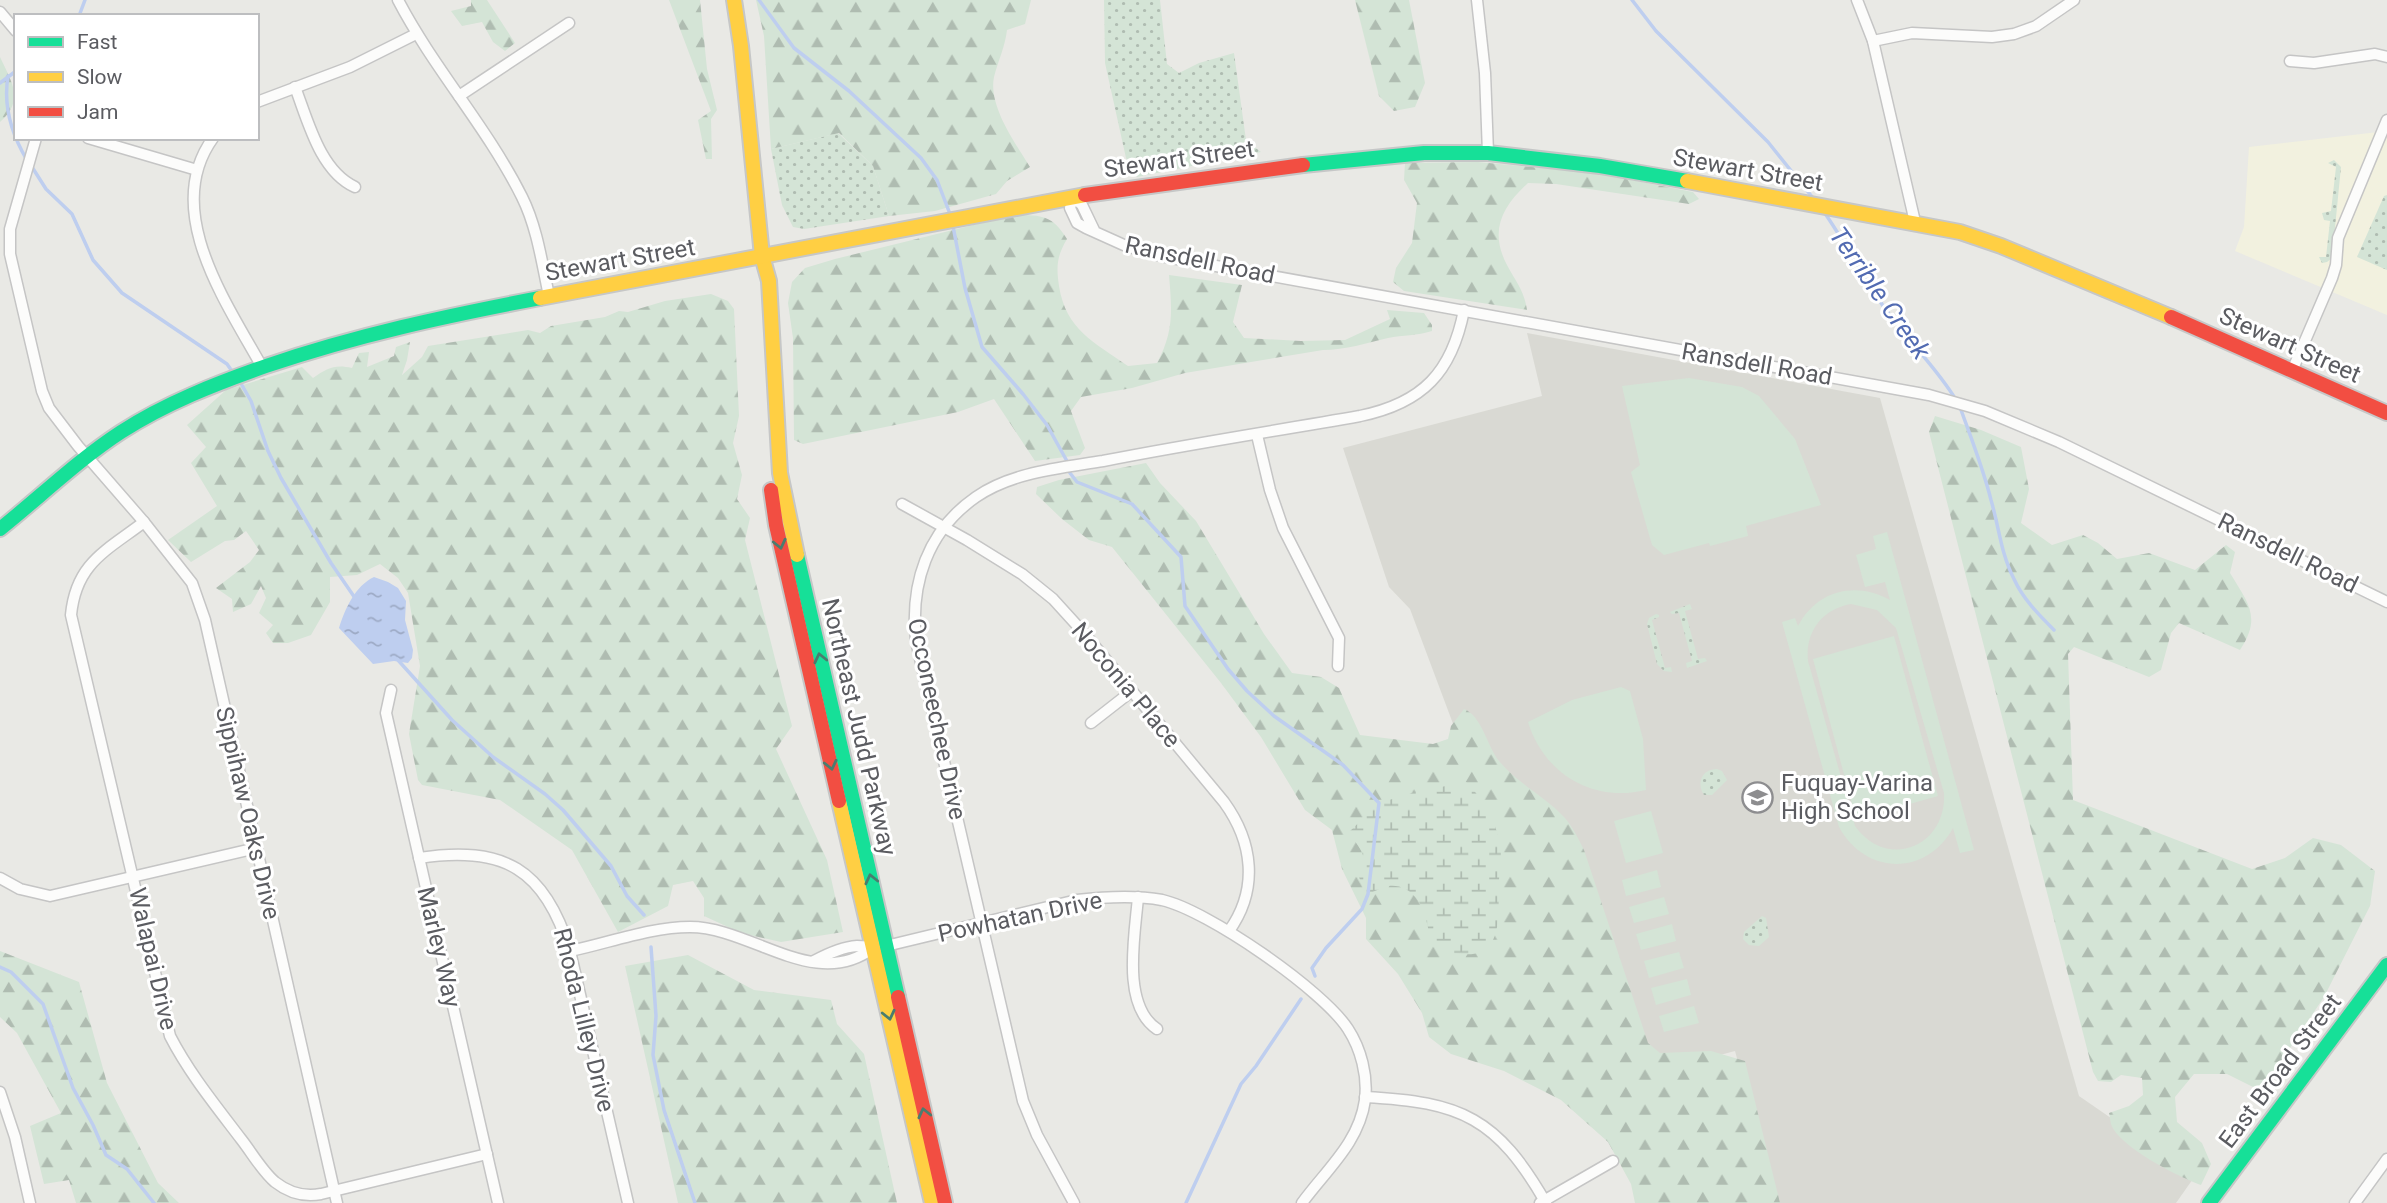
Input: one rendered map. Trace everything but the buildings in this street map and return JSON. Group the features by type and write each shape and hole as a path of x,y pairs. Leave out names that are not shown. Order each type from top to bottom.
{"main road":[{"name":"Northeast Judd Parkway","path":"734,0 762,256 760,283 766,440 776,526 945,1203"},
{"name":"Stewart Street","path":"0,529 88,457 157,411 205,388 331,344 433,318 955,217 1073,197 1351,159 1424,153 1488,153 1600,166 1915,222 2001,246 2387,413"},
{"name":"Northeast Judd Parkway","path":"880,947 932,1203"},
{"name":"East Broad Street","path":"2209,1203 2387,965"}],"street":[{"path":"398,0 416,33 482,129 523,198 538,245 549,296"},
{"path":"1477,0 1485,73 1488,153"},
{"path":"1857,0 1873,41 1915,222"},
{"path":"1873,41 1912,33 1992,37 2014,34 2036,26 2074,0"},
{"path":"0,12 14,29"},
{"path":"459,96 569,23"},
{"path":"259,101 350,67 416,33"},
{"path":"2290,61 2314,63 2375,54 2387,57"},
{"path":"295,88 326,159 343,181 355,187"},
{"path":"2292,371 2332,278 2338,238 2387,120"},
{"name":"Sippihaw Oaks Drive","path":"35,140 10,229 10,254 42,391 49,408 192,583 205,620 337,1203"},
{"path":"95,140 197,170"},
{"path":"212,140 197,170 192,195 199,236 228,306 262,367"},
{"name":"Ransdell Road","path":"1073,197 1082,205 1094,230 1126,246 1161,256 1894,388 1985,411 2059,442 2387,602"},
{"name":"Occoneechee Drive","path":"1074,1203 1028,1118 981,923 916,641 914,602 922,568 932,546 976,497 1008,481 1137,454 1372,414 1409,400 1436,379 1443,369 1453,351 1464,310"},
{"path":"1257,435 1270,490 1283,528 1339,639 1338,666"},
{"name":"Noconia Place","path":"902,503 979,547 1038,586 1076,623 1224,802 1241,829 1249,858 1250,879 1241,911 1229,930"},
{"name":"Walapai Drive","path":"144,522 90,564 73,594 71,615 170,1036 181,1058 275,1182 293,1192 308,1196 334,1191 487,1154"},
{"name":"Marley Way","path":"391,690 386,713 498,1203"},
{"path":"1091,723 1132,691"},
{"path":"0,878 20,889 50,896 256,848"},
{"name":"Rhoda Lilley Drive","path":"419,858 477,854 494,858 520,871 534,882 552,904 570,951 628,1203"},
{"path":"1138,897 1133,960 1136,997 1142,1015 1157,1029"},
{"name":"Powhatan Drive","path":"570,951 688,926 713,930 788,956 814,961 831,952 856,946 880,947 1077,900 1138,897 1162,900 1184,907 1229,930 1298,981 1338,1015 1352,1036 1362,1059 1365,1097 1363,1113 1352,1140 1302,1203"},
{"path":"0,1092 15,1137 30,1203"},
{"path":"1365,1097 1424,1103 1452,1110 1476,1121 1515,1154 1543,1202 1613,1161"},
{"path":"2355,1203 2387,1159"}],"shaded area":[{"path":"2387,131 2387,315 2235,251 2244,227 2249,147"},
{"name":"Fuquay-Varina High School","path":"1527,333 1880,398 2079,1096 2195,1176 2176,1203 1777,1203 1735,1051 1652,1073 1461,745 1410,609 1389,587 1343,448 1542,396"}],"green space":[{"path":"471,0 487,0 515,43 505,51 493,42 482,22 462,26 451,11 471,6"},
{"path":"669,0 700,0 707,69 717,110 711,119 712,159 706,159 698,120 711,111"},
{"path":"756,0 1031,0 1025,24 1007,30 993,88 1004,124 1030,167 1007,181 996,194 935,211 889,216 873,166 839,133 771,149 764,36"},
{"path":"1104,0 1160,0 1167,64 1179,73 1199,63 1234,53 1246,140 1261,152 1137,177 1126,158 1105,63"},
{"path":"1355,0 1409,0 1425,83 1415,107 1394,111 1379,96"},
{"path":"0,57 12,83 14,99 8,114 0,122"},
{"path":"838,133 873,166 889,216 804,229 793,227 782,205 771,149"},
{"path":"2334,160 2341,167 2332,258 2322,263 2319,257 2326,257 2330,221 2324,220 2322,213 2331,211 2336,167 2328,163"},
{"path":"1478,162 1595,173 1693,192 1699,199 1689,204 1556,184 1528,183 1511,201 1499,230 1502,253 1522,291 1527,310 1404,291 1393,282 1396,268 1412,243 1417,203 1404,180 1405,163"},
{"path":"2387,195 2387,270 2357,257 2384,196"},
{"path":"1014,215 1045,218 1062,231 1067,239 1059,256 1058,273 1059,286 1068,314 1083,334 1128,366 1157,363 1163,352 1170,320 1169,275 1242,285 1233,322 1244,338 1345,340 1390,319 1387,310 1424,313 1432,325 1432,331 1348,348 1185,373 1132,388 1081,397 1071,411 1085,448 1080,455 1035,461 994,399 958,412 803,444 794,440 793,338 788,303 792,282 805,268"},
{"path":"711,294 728,301 734,309 739,416 733,443 742,475 737,499 750,518 745,540 792,726 776,749 827,860 843,932 781,942 741,933 704,916 704,898 693,881 673,885 668,906 618,932 572,850 500,800 422,785 418,780 409,734 420,666 408,593 398,578 380,564 357,575 330,577 330,602 311,635 288,643 273,643 266,633 273,625 259,613 266,598 261,586 251,604 233,612 232,599 216,588 250,562 259,550 246,531 191,562 168,540 217,506 191,463 206,447 187,425 226,390 302,367 313,378 331,368 352,368 359,353 369,352 367,367 394,356 396,347 410,342 402,375 422,357 428,346 528,330 540,333 551,326 605,317 619,311 628,312 665,301"},
{"path":"1689,378 1742,387 1759,396 1795,439 1821,505 1746,526 1748,536 1710,546 1709,543 1664,555 1652,545 1631,472 1640,465 1622,386"},
{"path":"1935,416 1981,430 2021,447 2029,489 2021,523 2052,545 2083,535 2098,543 2117,559 2149,553 2195,570 2226,545 2235,552 2230,573 2247,602 2251,619 2247,638 2240,650 2179,623 2171,633 2161,670 2149,677 2074,647 2068,654 2073,800 2252,869 2285,858 2313,838 2341,845 2375,871 2370,906 2324,997 2261,1091 2227,1074 2194,1074 2175,1097 2177,1122 2202,1143 2211,1164 2201,1185 2137,1151 2116,1133 2111,1124 2109,1113 2129,1106 2143,1095 2142,1078 2121,1075 2111,1082 2098,1081 2093,1072 1929,432"},
{"path":"1146,463 1160,483 1196,521 1264,634 1292,673 1321,677 1339,688 1360,735 1433,744 1448,739 1451,726 1464,709 1475,718 1495,755 1506,769 1564,817 1584,850 1648,1043 1660,1053 1711,1051 1745,1061 1780,1203 1635,1203 1631,1184 1608,1142 1561,1100 1504,1071 1451,1054 1429,1037 1422,1013 1398,974 1366,939 1366,918 1342,869 1332,830 1305,810 1261,737 1112,547 1089,540 1036,494 1037,487 1059,480"},
{"path":"1887,532 1974,850 1960,853 1953,828 1941,844 1927,855 1912,862 1896,864 1879,861 1864,854 1850,843 1839,827 1782,622 1795,618 1798,626 1816,604 1838,592 1864,591 1890,600 1885,582 1865,587 1856,555 1876,549 1873,536","holes":["1851,604 1877,610 1896,628 1944,793 1942,812 1936,827 1926,839 1913,847 1898,850 1868,840 1855,826 1808,661 1809,641 1813,632 1817,624 1832,611"]},
{"path":"1690,604 1692,609 1685,611 1698,659 1705,658 1707,661 1687,668 1686,663 1692,661 1679,613 1670,612"},
{"path":"1656,614 1659,617 1652,620 1665,668 1671,667 1672,672 1664,671 1657,664 1647,624 1649,618"},
{"path":"1894,636 1938,796 1856,819 1813,659"},
{"path":"1621,687 1630,691 1643,739 1646,790 1626,793 1590,788 1558,770 1535,740 1528,722 1572,700"},
{"path":"1717,769 1722,771 1727,780 1712,795 1704,795 1701,782 1704,774"},
{"path":"1466,782 1477,794 1491,818 1498,835 1501,857 1497,930 1493,940 1486,949 1462,954 1442,950 1433,943 1423,909 1409,891 1388,886 1365,893 1359,877 1364,859 1348,833 1379,803"},
{"path":"1651,811 1663,853 1626,863 1614,821"},
{"path":"1657,870 1661,887 1626,896 1622,880"},
{"path":"1664,897 1669,914 1634,923 1629,907"},
{"path":"1762,916 1766,918 1769,937 1759,946 1749,945 1743,939 1744,932"},
{"path":"1672,924 1676,941 1641,950 1636,934"},
{"path":"0,951 79,982 107,1083 158,1183 179,1203 76,1203 69,1180 44,1184 30,1126 61,1113 17,1033 0,1017"},
{"path":"1679,952 1684,968 1649,978 1644,961"},
{"path":"688,955 754,990 831,1000 837,1024 864,1054 897,1203 678,1203 625,966"},
{"path":"1687,979 1691,995 1656,1005 1651,988"},
{"path":"1694,1006 1699,1023 1664,1032 1659,1016"}],"water":[{"path":"374,577 398,588 406,601 405,620 413,650 408,663 394,661 373,664 339,628 356,592"}],"waterway":[{"path":"80,14 85,0"},
{"path":"759,0 794,48 849,91 921,158 937,180 950,214"},
{"name":"Terrible Creek","path":"1632,0 1656,31 1768,142 1813,198"},
{"path":"0,83 14,72"},
{"path":"8,76 7,98 14,132"},
{"path":"17,140 27,160"},
{"path":"32,167 46,189 72,214 93,260 122,293 227,364 234,374"},
{"name":"Terrible Creek","path":"1824,212 1883,305 1956,400"},
{"path":"952,221 965,288 982,347 1047,425 1068,463"},
{"path":"239,380 251,401 268,451 281,478 355,598"},
{"name":"Terrible Creek","path":"1960,407 1984,476 2010,570 2027,600 2054,630"},
{"path":"1070,473 1077,482 1132,504 1181,557 1185,606 1228,669 1274,716 1343,765 1379,803 1368,894 1362,909 1326,948 1312,968 1315,976"},
{"path":"397,659 452,720 493,757 563,810 611,866 627,896 644,915"},
{"path":"651,947 656,1016 653,1055 664,1110 695,1203"},
{"path":"0,967 11,972 43,1004 73,1088 106,1155 127,1169 154,1203"},
{"path":"1186,1203 1241,1084 1301,999"}],"traffic: fast":[{"path":"1303,165 1424,153 1488,153 1600,166 1687,181"},
{"path":"0,529 105,443 155,412 191,395 266,366 334,345 436,319 540,298"},
{"path":"797,555 898,997"},
{"path":"2209,1203 2387,965"}],"traffic: slow":[{"path":"734,0 762,256 769,281 780,473 797,555"},
{"path":"1687,181 1960,232 2001,246 2171,317"},
{"path":"540,298 1085,195"},
{"path":"839,801 932,1203"}],"traffic: jam":[{"path":"1085,195 1303,165"},
{"path":"2171,317 2387,413"},
{"path":"771,490 776,525 839,801"},
{"path":"898,997 945,1203"}],"place":[{"name":"Fuquay-Varina High School","path":"1758,797"}]}
